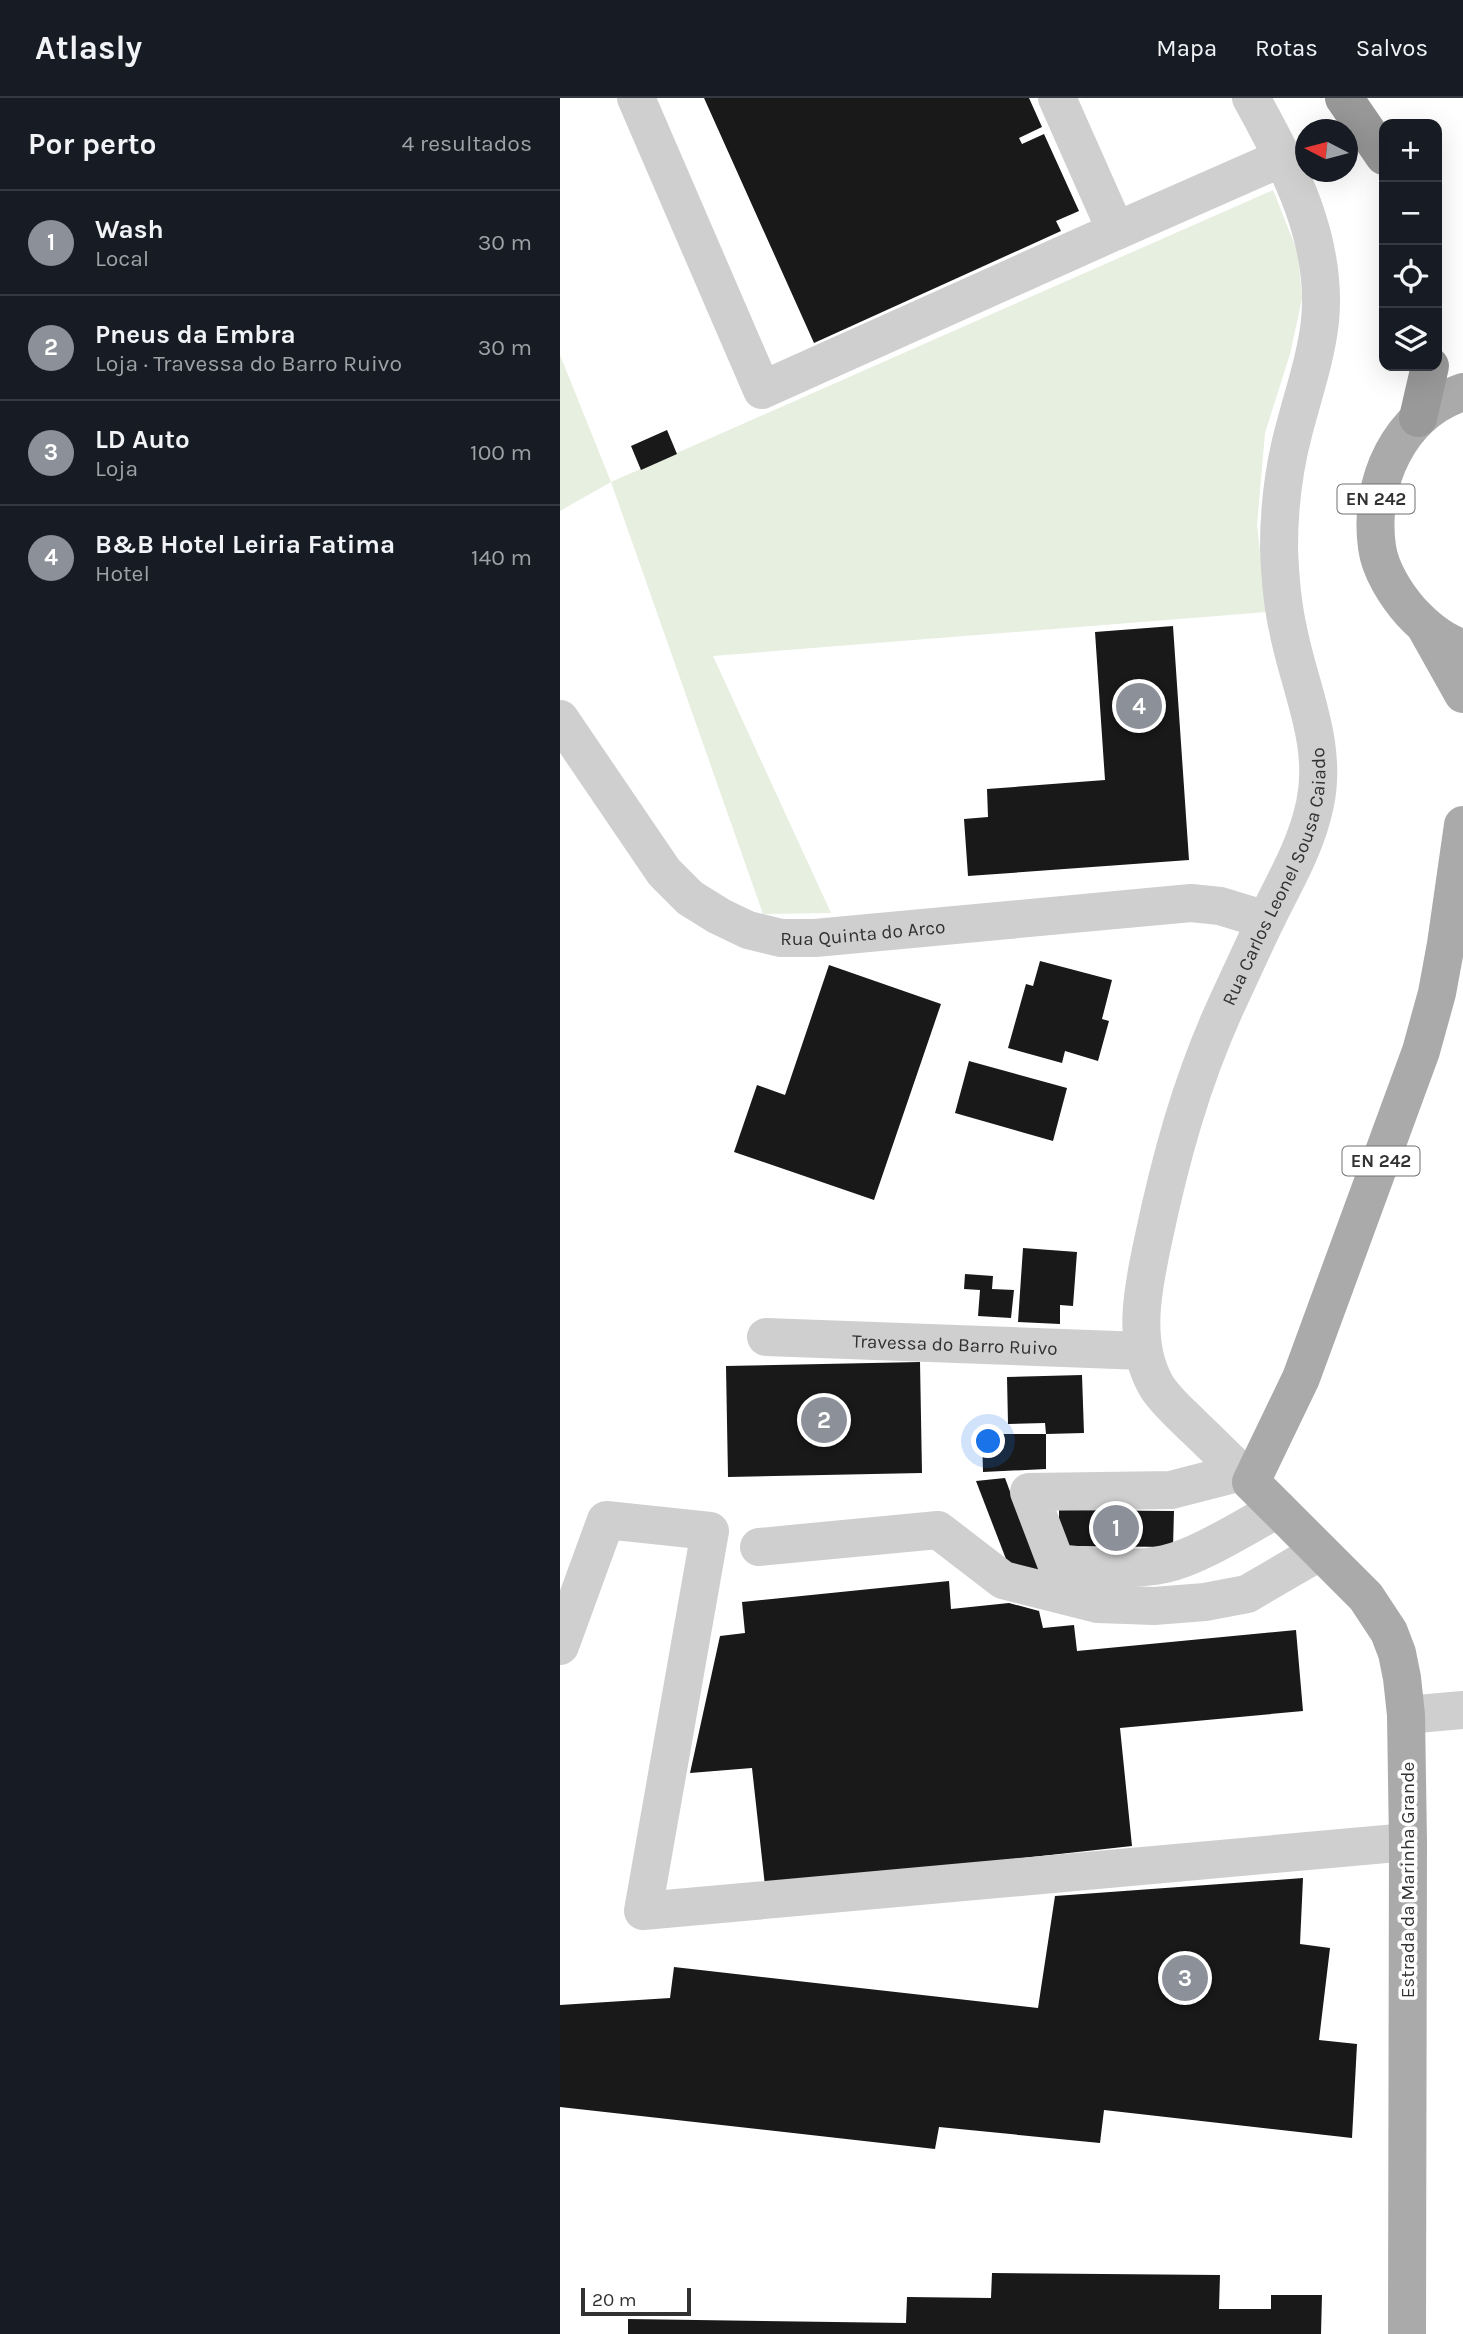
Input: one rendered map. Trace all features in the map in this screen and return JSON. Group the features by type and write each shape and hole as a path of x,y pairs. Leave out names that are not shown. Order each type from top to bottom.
{"highway":[{"path":"1344,98 1379,149"},
{"path":"1418,418 1429,371"}],"main road":[{"name":"EN 242","path":"1463,392 1450,396 1418,418 1390,456 1375,501 1377,549 1394,593 1426,628 1463,694"},
{"name":"EN 242","path":"1426,628 1463,648"},
{"name":"EN 242","path":"1246,1477 1301,1378 1421,1051 1437,993 1463,825"},
{"name":"Estrada da Marinha Grande","path":"1246,1477 1366,1597 1389,1632 1397,1653 1406,1715 1408,2334"}],"street":[{"path":"636,98 762,390 1116,232 1290,171"},
{"path":"1057,98 1116,232"},
{"name":"Rua Carlos Leonel Sousa Caiado","path":"1246,1477 1171,1405 1156,1385 1143,1351 1142,1313 1146,1275 1178,1132 1198,1070 1266,920 1304,846 1316,801 1319,760 1312,718 1288,630 1279,546 1283,491 1292,436 1320,326 1322,293 1318,255 1290,171 1251,98"},
{"name":"Rua Quinta do Arco","path":"560,719 664,872 690,898 748,930 781,938 815,938 1191,903 1220,906 1266,920"},
{"name":"Travessa do Barro Ruivo","path":"766,1337 1143,1351"},
{"path":"1246,1477 1171,1490 1029,1492 1056,1563 1125,1568 1164,1564 1186,1558 1278,1509"},
{"path":"560,1646 606,1520 710,1531 643,1911 1408,1842"},
{"path":"759,1547 939,1531 1003,1580 1098,1604 1154,1606 1205,1602 1247,1594 1319,1552"},
{"path":"1406,1715 1463,1710"}],"green space":[{"path":"1273,190 1298,253 1302,299 1290,354 1265,433 1257,525 1267,612 713,656 831,913 763,914 611,482"},
{"path":"560,355 611,482 560,511"}],"building":[{"path":"704,98 1029,98 1042,127 1019,138 1022,144 1044,134 1079,211 1056,221 1061,231 814,343"},
{"path":"667,430 677,454 641,470 631,446"},
{"path":"1173,626 1189,860 968,876 964,819 988,817 987,789 1105,780 1095,632"},
{"path":"1040,961 1112,980 1102,1019 1109,1021 1098,1061 1065,1051 1062,1063 1008,1048 1026,984 1033,986"},
{"path":"829,965 941,1004 874,1200 734,1152 757,1085 785,1095"},
{"path":"969,1061 1067,1088 1053,1141 955,1113"},
{"path":"1023,1248 1077,1252 1073,1306 1060,1305 1060,1324 1018,1322"},
{"path":"965,1274 993,1276 992,1289 1014,1290 1011,1318 978,1316 980,1290 964,1289"},
{"path":"920,1362 922,1473 728,1477 726,1366"},
{"path":"1082,1375 1084,1433 1046,1434 1045,1423 1008,1424 1007,1377"},
{"path":"982,1434 1046,1434 1046,1469 983,1472"},
{"path":"1005,1478 1041,1575 1011,1572 976,1481"},
{"path":"1059,1510 1174,1511 1173,1547 1059,1546"},
{"path":"949,1581 951,1609 1009,1603 1039,1611 1043,1628 1074,1625 1077,1651 1296,1630 1303,1711 1120,1728 1132,1846 765,1886 752,1768 690,1773 720,1636 745,1633 742,1602"},
{"path":"1303,1878 1300,1944 1330,1948 1319,2040 1357,2044 1352,2138 1104,2110 1100,2143 939,2127 935,2149 560,2107 560,2005 670,1998 674,1967 1038,2008 1055,1896"},
{"path":"992,2273 1220,2275 1219,2309 1271,2309 1271,2295 1322,2295 1321,2334 628,2334 628,2319 906,2323 907,2297 991,2298"}],"place":[{"name":"B&B Hotel Leiria Fatima","path":"1139,706"},
{"name":"Pneus da Embra","path":"824,1420"},
{"name":"Wash","path":"1116,1528"},
{"name":"LD Auto","path":"1185,1978"}]}
